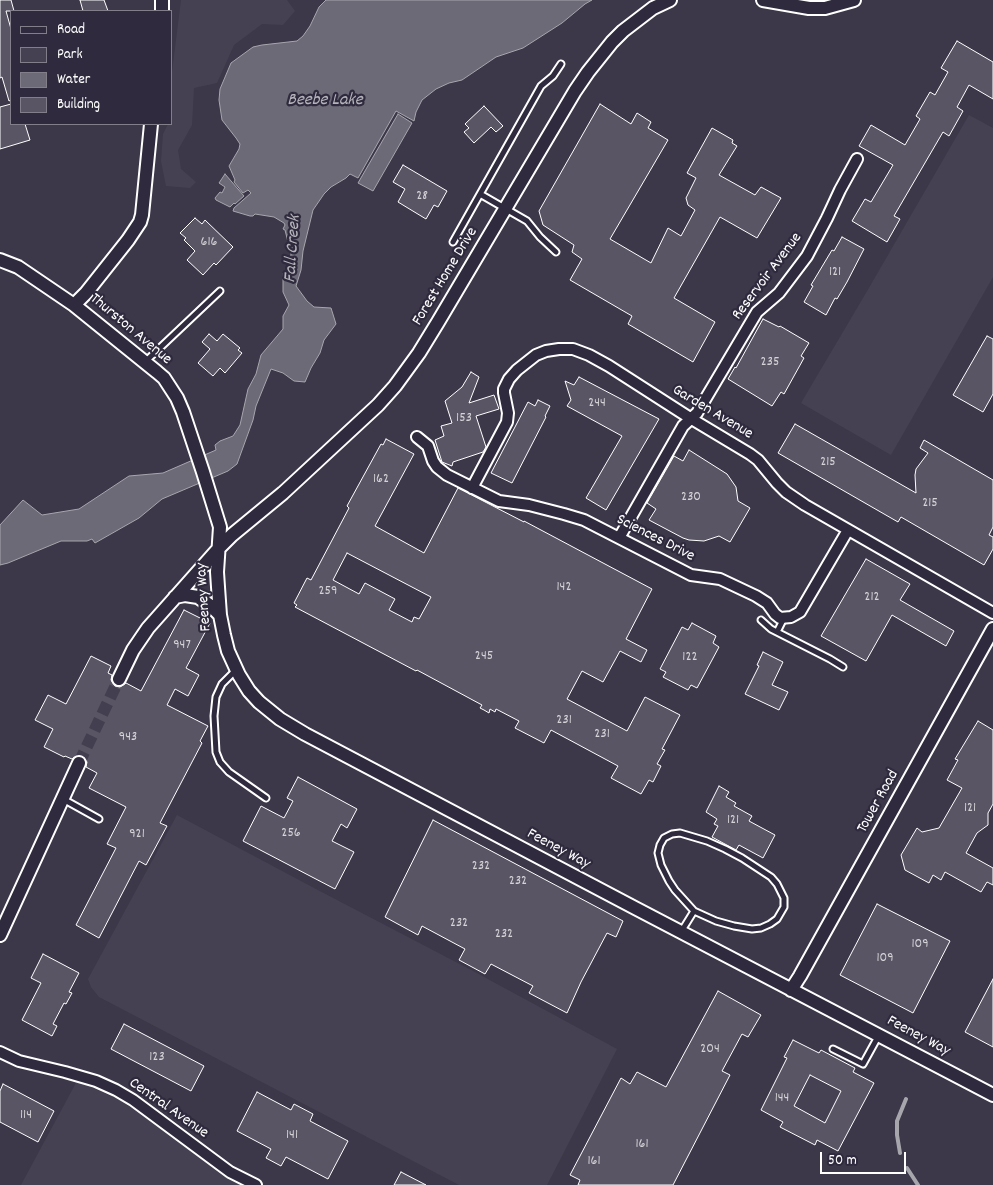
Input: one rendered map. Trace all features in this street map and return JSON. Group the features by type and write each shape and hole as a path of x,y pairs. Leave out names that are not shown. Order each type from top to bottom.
{"street":[{"name":"Forest Home Drive","path":"119,680 140,639 219,548 283,493 395,386 419,353 438,322 575,91 600,57 623,31 638,18 670,0"},
{"path":"763,0 809,8 825,8 854,0"},
{"path":"74,305 86,293 140,222 151,125"},
{"name":"Reservoir Avenue","path":"619,538 683,426 697,413 757,312 779,293 806,256 857,159"},
{"name":"Thurston Avenue","path":"0,260 18,267 74,305 164,378 177,398 183,412 200,463 220,527 219,548"},
{"name":"Garden Avenue","path":"472,488 507,422 508,413 504,389 509,379 516,370 536,355 546,351 573,349 609,366 750,454 758,460 777,484 794,498 993,613"},
{"name":"Sciences Drive","path":"417,438 428,446 433,461 442,472 472,488 503,502 514,502 584,520 691,575 720,579 747,592 766,603 777,616 784,618"},
{"path":"784,618 791,617 800,612 848,530"},
{"name":"Feeney Way","path":"219,548 217,572 220,615 226,643 236,670 246,687 259,702 280,719 305,734 993,1095"},
{"path":"175,597 185,595 198,597 220,615"},
{"name":"Tower Road","path":"791,990 993,629"},
{"path":"0,935 79,763"},
{"name":"Central Avenue","path":"0,1052 18,1061 96,1081 116,1090 133,1100 230,1172 256,1185"}],"lane":[{"path":"453,242 541,86 553,76 561,64"},
{"path":"480,194 527,221 556,252"},
{"path":"145,362 220,291"},
{"path":"776,632 784,618"},
{"path":"761,620 776,632 843,667"},
{"path":"236,670 222,684 216,697 214,716 216,752 220,762 229,772 266,798"},
{"path":"62,799 99,819"},
{"path":"672,834 691,835 742,858 771,877 784,898 784,907 777,919 761,928 752,929 734,926 716,921 694,911 675,890 661,866 658,853 660,845 664,838 672,834"},
{"path":"681,932 694,911"},
{"path":"833,1049 863,1064 879,1035"}],"shaded area":[{"path":"0,0 993,0 993,1185 0,1185"}],"green space":[{"path":"181,0 287,0 295,11 283,25 262,24 234,45 217,83 194,88 192,125 178,150 181,169 196,182 190,188 166,186 161,161 163,134 168,125 172,125 172,72"},
{"path":"969,115 993,128 993,277 891,455 801,403"},
{"path":"177,815 617,1049 547,1185 459,1185 99,997 91,987 88,979"},
{"path":"810,1075 841,1091 825,1123 794,1106"},
{"path":"77,1081 127,1103 208,1164 243,1185 21,1185"}],"water":[{"name":"Beebe Lake","path":"326,0 592,0 562,23 523,48 496,57 462,80 436,89 422,100 414,121 396,111 358,178 350,174 324,194 313,210 296,286 314,307 331,308 336,324 324,340 320,353 305,382 294,381 283,373 271,369 256,406 253,420 237,464 228,471 162,499 139,518 95,543 92,539 87,541 61,541 0,565 0,525 23,500 42,515 79,509 129,476 163,473 216,450 215,445 233,436 240,425 248,389 256,374 261,355 283,329 283,316 289,305 283,292 283,273 289,267 291,254 285,230 283,229 284,223 274,217 255,214 250,216 233,211 251,193 248,190 243,193 234,182 235,180 229,166 240,144 222,120 219,100 220,89 231,63 253,47 297,41 303,36 319,7"},
{"path":"398,114 412,123 373,191 358,183"},
{"path":"225,174 244,196 230,207 215,198 220,192 222,193 225,187 219,183"}],"building":[{"path":"0,0 11,0 14,10 6,11 10,25 9,101 2,77 0,78"},
{"path":"80,0 104,0 108,10 83,10"},
{"path":"957,41 993,62 993,99 969,85 957,107 963,111 949,136 943,132 894,216 900,219 887,242 852,221 865,199 871,202 893,165 859,146 871,125 905,145 920,119 916,116 930,92 935,95 948,72 941,68"},
{"path":"10,104 10,125 25,125 30,140 0,149 0,107"},
{"path":"600,104 631,124 637,113 651,122 648,128 668,140 610,239 651,263 668,228 681,236 695,210 688,205 686,198 696,178 687,173 712,128 733,140 732,143 737,146 719,175 755,195 761,187 781,198 757,238 720,217 674,298 715,322 693,362 628,324 632,316 570,280 582,259 572,252 574,245 543,225 539,211"},
{"path":"484,106 503,126 496,132 491,127 474,143 464,132 469,128 465,124"},
{"path":"403,165 447,191 438,207 434,205 426,219 398,202 405,189 393,182"},
{"path":"195,218 202,224 205,220 233,247 216,265 214,263 203,275 187,260 195,251 180,233"},
{"path":"842,237 864,249 847,282 837,299 835,298 826,315 804,302 813,286 811,285"},
{"path":"763,319 780,326 809,343 801,356 804,358 784,394 781,392 772,406 728,379"},
{"path":"209,334 217,341 223,334 240,348 238,350 242,353 225,373 220,368 213,376 198,363 210,349 202,342"},
{"path":"987,336 993,339 993,394 983,412 953,395"},
{"path":"471,372 479,377 469,403 494,395 499,409 476,416 486,447 483,452 453,462 452,466 442,462 435,440 444,436 441,426 452,423 445,401 462,387"},
{"path":"579,377 659,419 606,510 586,498 622,436 567,406 571,400 565,381 574,385"},
{"path":"538,400 550,406 512,483 491,473 528,402 535,406"},
{"path":"795,424 916,493 916,469 928,453 920,448 924,440 993,480 993,527 989,535 993,537 993,549 984,565 901,517 898,522 778,453"},
{"path":"386,439 414,454 375,526 424,553 458,488 652,589 626,639 647,650 641,662 620,651 603,682 582,671 567,699 627,731 645,697 680,715 662,749 665,750 657,764 661,766 653,782 649,780 641,794 611,778 618,766 551,730 544,743 515,728 519,721 496,709 495,712 490,709 489,713 480,708 482,705 295,607 297,605 294,603 307,578 311,580 349,508 347,506 381,444 383,445","holes":["347,553 431,597 419,619 414,617 412,622 389,610 395,599 365,583 359,594 333,580"]},
{"path":"689,450 727,474 736,487 738,501 750,508 730,542 719,536 704,541 689,540 649,520 656,509 647,503 674,456 683,461"},
{"path":"866,559 910,584 900,600 954,631 946,646 892,615 866,661 821,636"},
{"path":"184,610 210,623 186,668 199,675 188,696 175,689 167,705 208,726 200,741 202,743 160,823 167,826 146,865 139,861 99,938 76,925 116,848 107,844 126,807 89,788 97,773 86,767 87,762 83,756 78,755 72,759 44,747 53,729 35,720 48,695 66,704 91,656 111,666 108,673 112,675 111,680 115,686 120,687 126,683 141,691"},
{"path":"692,623 716,636 713,643 719,647 697,688 691,685 688,690 663,677 666,672 660,669 682,627 688,630"},
{"path":"763,652 783,662 772,685 788,692 779,710 745,694 759,666 757,665"},
{"path":"978,721 993,730 993,804 988,813 988,825 977,833 966,853 993,868 993,885 987,882 981,892 945,872 941,880 933,875 929,883 905,870 901,855 917,828 922,832 939,828 962,788 947,780 958,760 955,759"},
{"path":"298,777 357,809 347,828 341,824 332,841 354,852 335,889 243,841 261,806 284,818 293,801 287,798"},
{"path":"719,786 729,792 726,797 736,803 734,806 752,816 749,821 775,835 763,858 739,845 736,850 712,837 718,826 714,824 717,819 706,812"},
{"path":"433,820 623,921 616,937 607,933 567,1013 529,993 533,986 491,964 485,974 459,960 465,949 422,926 418,935 385,917"},
{"path":"877,904 950,941 913,1013 840,975"},
{"path":"43,954 79,973 69,992 72,993 66,1004 64,1003 53,1024 57,1026 52,1036 22,1020 41,983 31,978"},
{"path":"993,979 993,1047 965,1032"},
{"path":"718,991 761,1015 748,1037 742,1034 722,1071 730,1075 673,1185 578,1185 580,1180 570,1175 621,1078 630,1084 637,1072 666,1087"},
{"path":"124,1024 204,1066 191,1091 111,1049"},
{"path":"793,1040 819,1053 821,1050 855,1068 853,1072 874,1083 838,1151 817,1140 815,1145 780,1127 783,1122 761,1110 787,1058 784,1057","holes":["810,1075 841,1091 825,1123 794,1106"]},
{"path":"3,1084 54,1111 38,1142 0,1122 0,1091"},
{"path":"257,1092 291,1110 294,1104 313,1114 310,1121 348,1141 328,1179 286,1157 281,1166 266,1158 271,1149 237,1131"},
{"path":"401,1172 426,1185 394,1185"}],"waterway":[{"path":"900,1153 897,1121 906,1099"},
{"path":"907,1168 918,1185"}],"tunnel":[{"path":"79,763 119,679"}],"water label":[{"name":"Fall Creek","path":"294,249"}]}
